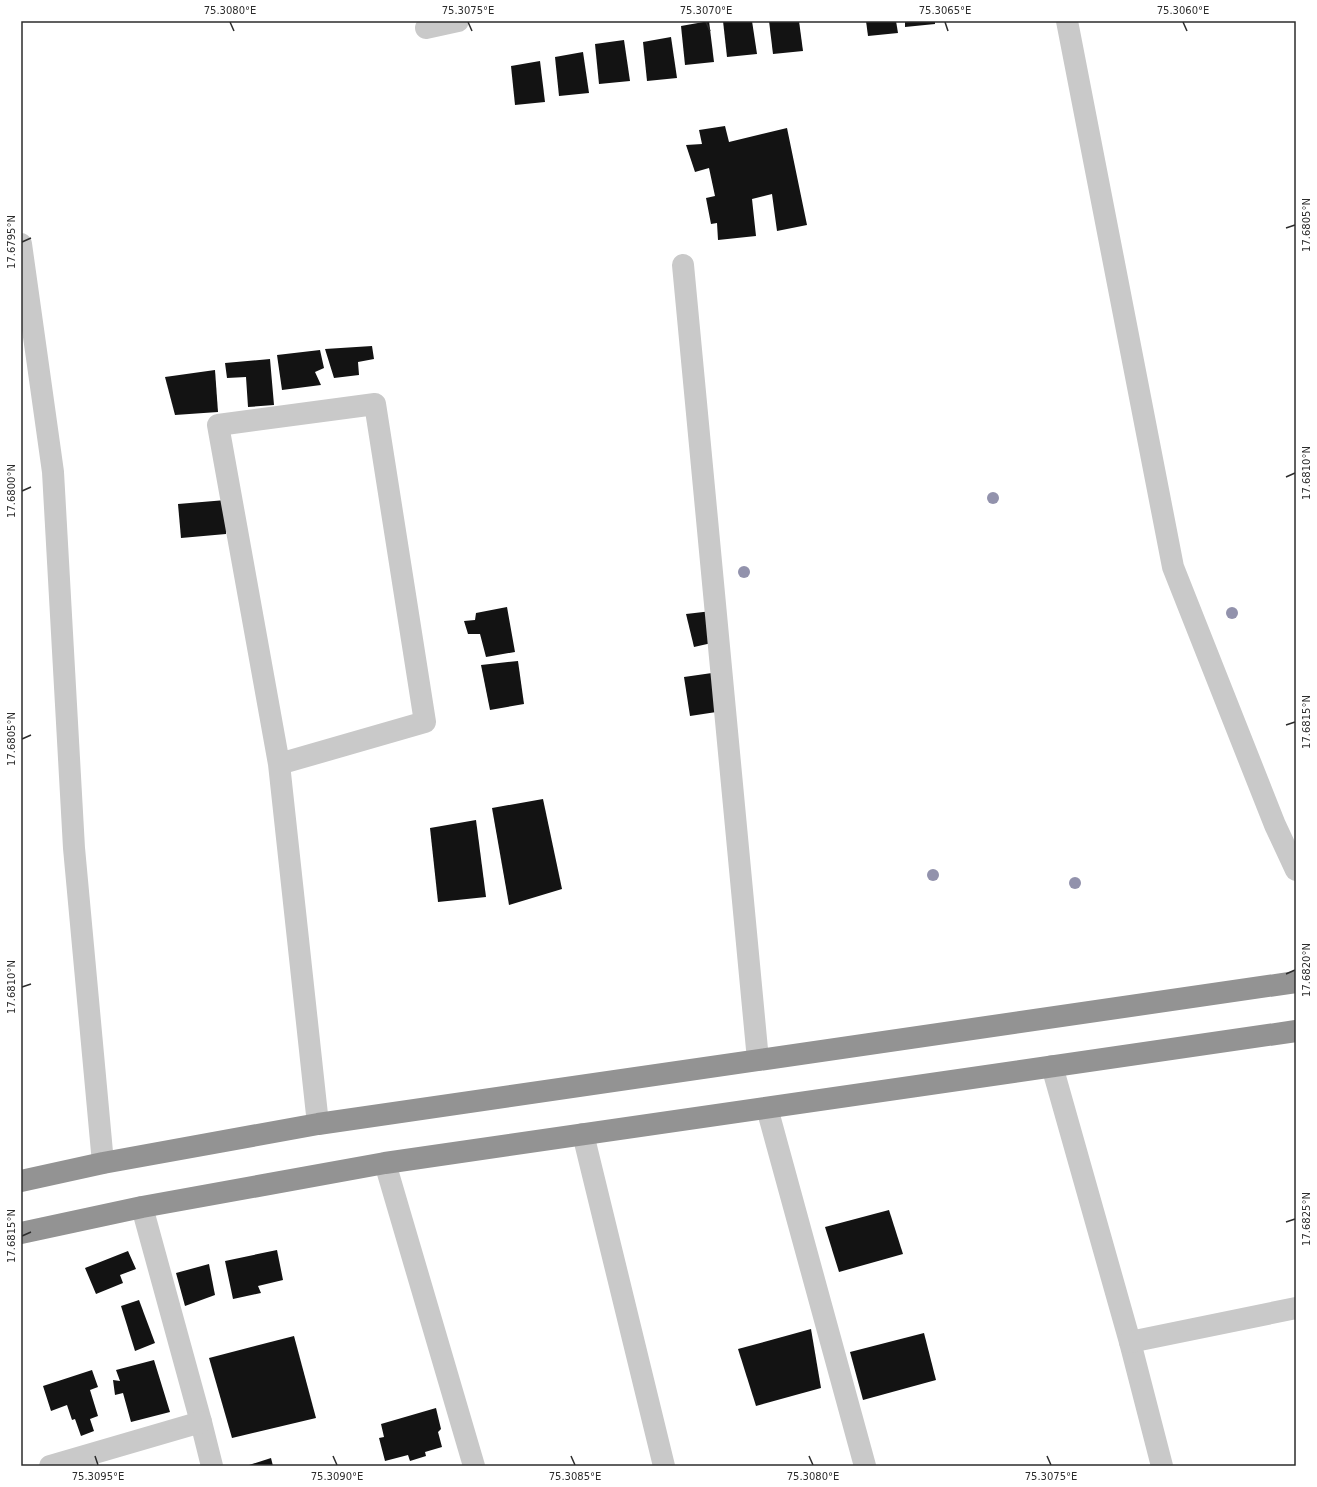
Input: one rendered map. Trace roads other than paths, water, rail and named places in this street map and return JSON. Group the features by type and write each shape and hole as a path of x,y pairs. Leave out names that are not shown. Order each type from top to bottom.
{"highway":[{"path":"21,1181 103,1163 318,1124 1296,982"},
{"path":"21,1233 142,1207 385,1163 1296,1031"}],"street":[{"path":"426,28 458,21"},
{"path":"1067,21 1173,567 1275,825 1296,870"},
{"path":"21,244 53,472 74,848 103,1163"},
{"path":"683,265 758,1060"},
{"path":"279,764 425,722 375,404 218,425 279,764 318,1124"},
{"path":"1052,1066 1130,1342 1162,1466"},
{"path":"767,1108 865,1466"},
{"path":"583,1134 664,1466"},
{"path":"385,1163 474,1466"},
{"path":"142,1207 212,1466"},
{"path":"1130,1342 1296,1308"},
{"path":"50,1466 201,1422"}]}
